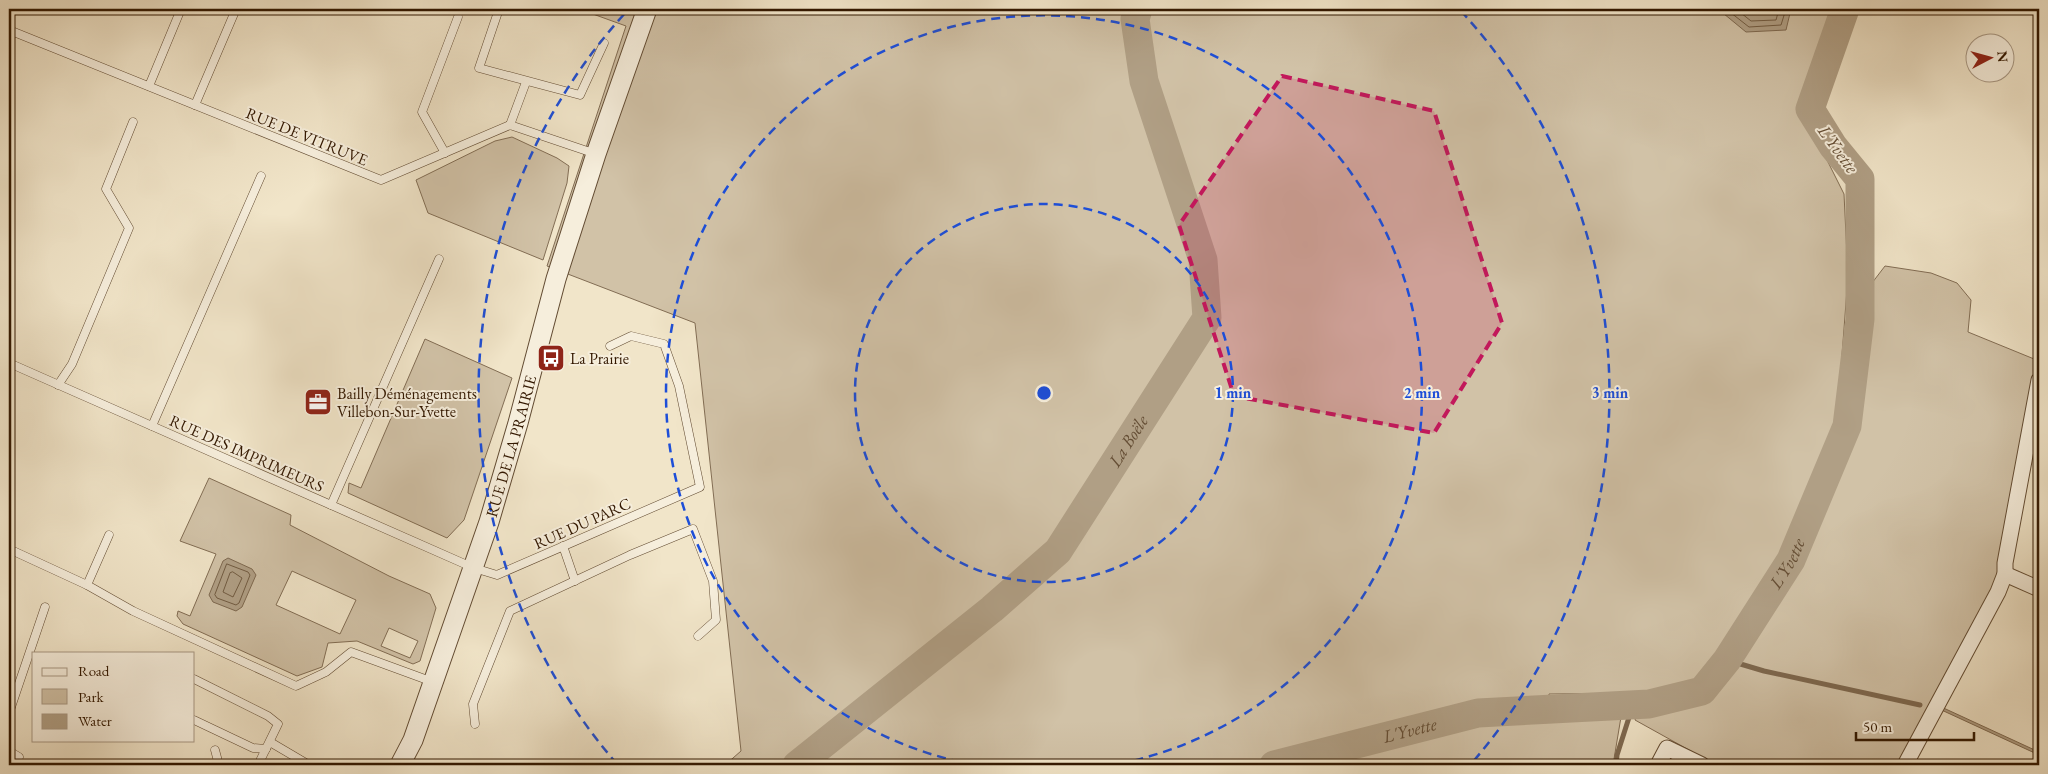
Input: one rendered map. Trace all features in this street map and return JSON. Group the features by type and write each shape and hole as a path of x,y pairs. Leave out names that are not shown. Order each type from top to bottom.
{"street":[{"name":"RUE DE LA PRAIRIE","path":"400,765 413,740 474,568 518,423 556,280 596,154 647,9"},
{"path":"1905,765 1998,592 2004,574 2039,380"},
{"path":"2004,574 2039,588"},
{"path":"1658,765 1668,748 1702,765"}],"lane":[{"path":"149,86 181,9"},
{"path":"195,105 236,9"},
{"path":"498,12 479,68 526,82 580,95 604,43"},
{"path":"445,153 422,112 458,17"},
{"name":"RUE DE VITRUVE","path":"9,30 381,180 510,125"},
{"path":"526,82 510,125 596,154"},
{"path":"58,385 72,364 129,228 106,189 134,122"},
{"path":"152,426 261,176"},
{"path":"331,505 439,259"},
{"name":"RUE DU PARC","path":"474,568 497,575 700,487 679,386 664,344 630,336 610,346"},
{"name":"RUE DES IMPRIMEURS","path":"9,363 474,568"},
{"path":"475,724 473,704 510,612 693,529 713,581 716,620 698,636"},
{"path":"87,585 109,535"},
{"path":"563,546 575,581"},
{"path":"9,549 87,585 133,611 296,686 326,672 352,652 434,682"},
{"path":"9,713 44,606"},
{"path":"195,680 268,716 278,724 258,765"},
{"path":"195,720 253,748 266,750"},
{"path":"270,742 309,765"},
{"path":"215,750 219,765"},
{"path":"9,751 19,757 16,765"}],"highlighted area":[{"path":"1282,76 1434,111 1502,323 1434,433 1234,396 1179,225"}],"green space":[{"path":"579,9 1840,9 1799,104 1844,194 1848,276 1837,421 1765,589 1725,654 1710,672 1691,683 1649,693 1549,694 1549,718 1621,717 1613,765 725,765 741,751 695,323 547,266 626,26"},
{"path":"512,137 557,158 569,166 567,183 543,260 428,213 416,180 495,141"},
{"path":"1885,266 1931,273 1957,283 1971,300 1968,332 2039,361 2039,370 1993,595 1899,765 1716,765 1635,720 1637,712 1708,697 1791,560 1847,426 1860,319 1859,300"},
{"path":"425,339 512,378 464,520 447,538 348,493 349,483 361,488"},
{"path":"209,478 291,515 290,525 389,576 430,594 436,608 420,661 413,664 357,641 328,643 322,667 297,676 183,624 177,616 178,611 190,616 216,554 180,541","holes":["292,571 356,600 340,634 276,605","389,628 418,641 410,658 381,646"]}],"water":[{"path":"1718,9 1791,9 1786,30 1746,32"},
{"path":"228,558 252,569 256,575 242,607 236,611 213,602 209,595 223,561"},
{"path":"1937,705 2039,752 2039,755 1935,707"}],"waterway":[{"name":"La Boële","path":"797,765 992,609 1058,551 1207,318 1203,260 1144,81 1135,19 1138,9"},
{"name":"L'Yvette","path":"1274,765 1478,713 1649,704 1702,691 1727,660 1791,560 1847,426 1860,319 1860,179 1833,146 1810,109 1845,9"},
{"path":"1727,660 1764,671 1920,705"},
{"path":"1616,765 1617,755 1633,705"}],"place":[{"name":"La Prairie","path":"551,358"},
{"name":"Bailly Déménagements Villebon-Sur-Yvette","path":"318,402"}]}
